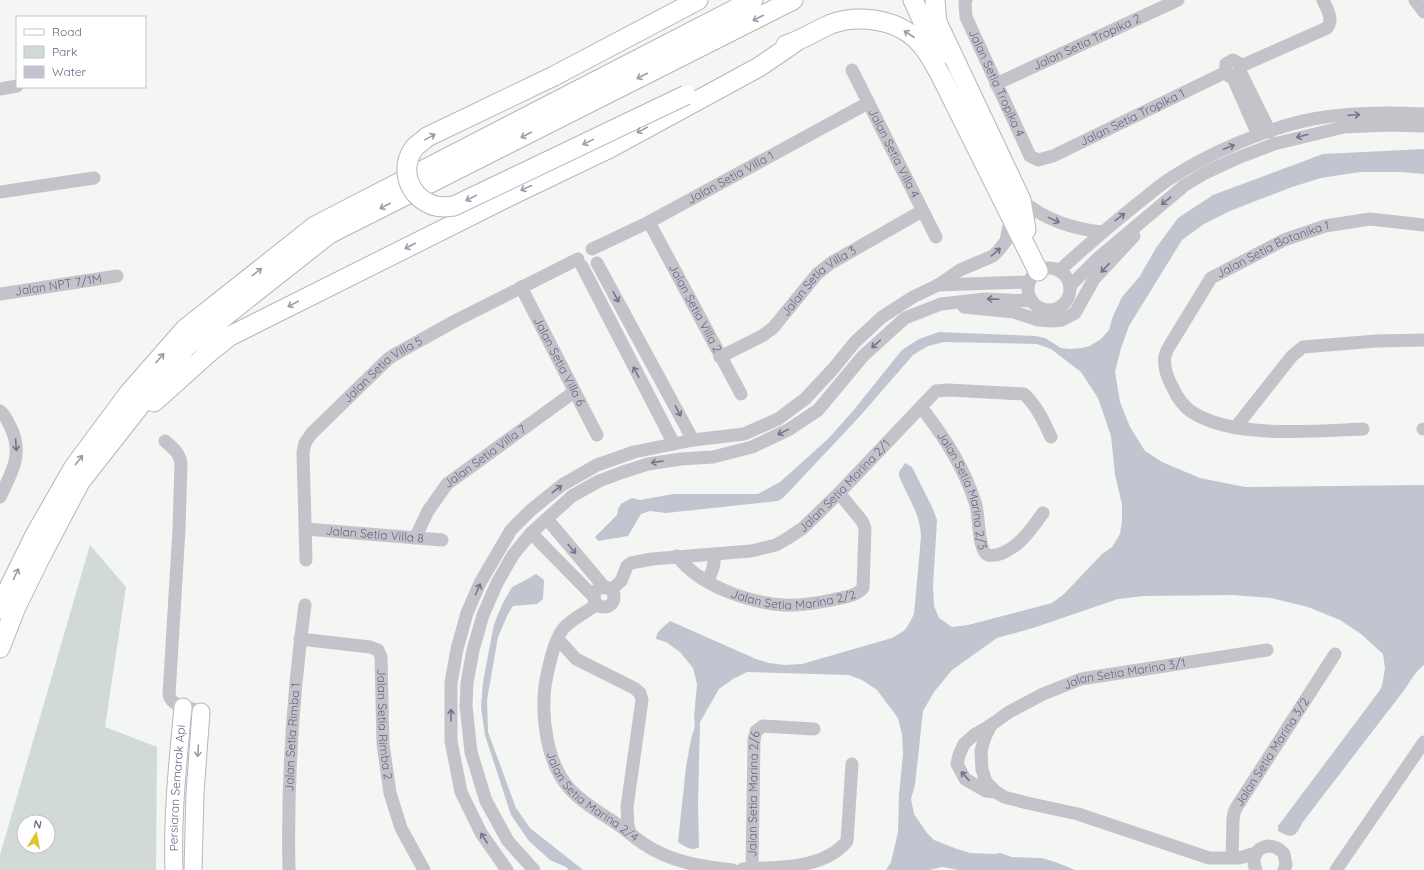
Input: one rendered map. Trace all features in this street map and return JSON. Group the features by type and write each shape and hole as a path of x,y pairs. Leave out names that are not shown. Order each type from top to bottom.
{"highway":[{"path":"698,0 554,76 427,138 415,147 407,163 409,183 414,193 421,200 431,205 442,207 454,206 686,94 757,56 797,41 831,24 846,20 862,19 878,21 891,25 915,38 928,52 1011,216 1044,273"},
{"path":"441,161 462,140 538,96 725,0"},
{"path":"0,609 35,535 74,467 129,393 185,329 315,226 753,0"},
{"path":"0,648 16,607 40,556 80,482 186,347 329,234 793,0"},
{"path":"913,0 975,131 1026,230 1044,273"},
{"path":"935,0 937,22 1021,200 1026,230"},
{"path":"80,482 155,401 212,350 230,336 518,192 610,148 759,67 797,41"}],"main road":[{"name":"Persiaran Semarak Api","path":"174,870 173,850 176,791 183,707"},
{"name":"Persiaran Semarak Api","path":"193,870 195,794 201,712"}],"street":[{"name":"Jalan Setia Tropika 4","path":"966,0 966,17 996,84 1030,156 1038,160"},
{"name":"Jalan Setia Tropika 2","path":"996,84 1178,0"},
{"name":"Jalan Setia Tropika 1","path":"1038,160 1053,156 1327,28 1330,25 1330,19 1323,0"},
{"path":"1414,0 1424,12"},
{"name":"Jalan Setia Villa 4","path":"852,70 936,237"},
{"path":"1235,72 1264,133"},
{"path":"0,88 16,86"},
{"name":"Jalan Setia Villa 1","path":"592,249 649,222 868,103"},
{"path":"938,285 1044,273 1064,275 1070,286 1069,294 1066,301 1053,309 1045,309 1032,301 1028,288 1044,273 1102,232 1170,178 1218,152 1264,133 1312,119 1350,114 1424,114"},
{"path":"1070,286 1096,259 1185,185 1205,173 1274,144 1344,127 1388,125 1424,126"},
{"path":"0,192 94,178"},
{"path":"1021,200 1034,210 1060,223 1088,231 1102,232"},
{"name":"Jalan Setia Villa 3","path":"720,356 762,336 773,328 817,274 832,263 922,211"},
{"path":"507,870 481,833 461,792 451,741 451,683 457,649 467,613 480,583 511,530 530,510 562,485 597,465 634,452 693,440 744,434 778,419 806,399 855,342 882,317 913,297 938,285 960,270 993,256 1006,241 1011,216"},
{"path":"941,304 1014,312 1038,320 1062,320 1076,312 1094,279 1133,238 1148,216"},
{"name":"Jalan Setia Botanika 1","path":"1363,430 1278,432 1236,428 1209,420 1191,412 1182,403 1170,383 1166,371 1165,356 1170,345 1211,278 1284,240 1325,226 1370,219 1424,225"},
{"name":"Jalan Setia Villa 2","path":"649,222 741,394"},
{"path":"580,262 586,268 595,266 598,260 597,253 592,249 584,250 581,252 580,262 674,444"},
{"name":"Jalan Setia Villa 5","path":"306,560 303,452 305,443 310,434 388,359 455,321 521,287 580,262"},
{"path":"597,262 693,440"},
{"name":"Jalan NPT 7/1M","path":"0,294 117,276"},
{"name":"Jalan Setia Villa 6","path":"521,287 574,392 598,435"},
{"path":"534,870 508,841 486,801 471,752 466,706 467,683 473,650 483,616 496,583 513,555 531,533 572,496 599,481 648,464 713,456 752,447 788,430 818,410 863,356 905,318 941,304 985,299 1032,301"},
{"path":"1236,428 1292,356 1303,347 1376,341 1424,340"},
{"name":"Jalan Setia Marina 2/1","path":"596,600 596,592 599,589 608,589 621,581 627,566 631,563 652,558 715,555 752,551 776,545 803,528 839,493 936,391 948,390 1024,394 1044,420 1051,437"},
{"name":"Jalan Setia Villa 7","path":"415,538 428,511 447,484 574,392"},
{"name":"Jalan Setia Marina 2/3","path":"921,407 941,433 960,465 978,513 980,540 983,551 988,555 1006,552 1022,541 1043,513"},
{"path":"0,411 4,414 16,436 17,450 15,466 0,496"},
{"path":"165,441 175,450 179,456 180,463 179,528 169,685 170,699 183,707 199,710 201,712"},
{"name":"Jalan Setia Marina 2/2","path":"677,556 685,566 708,582 749,599 785,605 816,603 855,595 863,588 865,528 862,521 839,493"},
{"path":"547,519 608,589"},
{"name":"Jalan Setia Villa 8","path":"306,529 442,540"},
{"path":"531,533 596,600"},
{"path":"708,582 714,568 715,555"},
{"name":"Jalan Setia Marina 2/4","path":"596,600 568,623 562,630 556,644 550,663 545,692 544,706 546,730 552,757 568,787 582,800 644,844 675,859 705,867 734,870 789,867 811,863 831,856 847,841 852,764"},
{"name":"Jalan Setia Rimba 1","path":"289,870 288,825 290,759 300,639 305,604"},
{"name":"Jalan Setia Rimba 2","path":"300,639 370,647 378,650 381,657 383,744 390,793 401,828 424,870"},
{"path":"556,644 576,659 634,688 640,693 642,700 627,807 630,833"},
{"name":"Jalan Setia Marina 3/1","path":"964,744 974,735 1009,712 1043,694 1077,680 1267,650"},
{"name":"Jalan Setia Marina 3/2","path":"1235,858 1234,813 1335,654"},
{"path":"550,663 560,660 576,659"},
{"path":"991,725 985,737 981,751 982,773 986,782 996,792 1004,797 1078,814 1208,858 1235,858 1256,853 1265,846 1276,846 1284,854 1287,868"},
{"name":"Jalan Setia Marina 2/6","path":"752,869 754,740 756,731 763,726 814,729"},
{"path":"1336,870 1424,742"},
{"path":"981,751 974,746 964,744 959,754 957,764 965,779 986,791 996,792"},
{"path":"606,817 613,815 627,807"},
{"path":"1256,853 1254,862 1256,868"},
{"path":"1235,858 1251,863 1256,868"}],"green space":[{"path":"90,545 126,587 105,727 157,747 156,870 0,870 0,855"}],"water":[{"path":"1424,149 1424,174 1400,172 1360,172 1321,178 1292,187 1230,211 1204,224 1182,240 1129,326 1121,348 1115,372 1120,402 1130,427 1145,451 1162,462 1200,478 1245,487 1424,485 1424,665 1413,676 1405,689 1295,834 1290,836 1283,834 1278,831 1278,826 1380,690 1385,668 1383,654 1361,634 1340,620 1308,607 1271,598 1232,595 1144,596 1118,599 1033,628 997,638 952,670 934,692 923,711 915,785 911,799 914,814 927,833 934,840 970,853 1000,853 1012,857 1042,858 1075,870 959,870 942,867 929,870 886,870 891,862 898,832 899,795 903,754 902,734 898,718 877,690 862,680 849,675 747,672 733,679 719,689 700,722 698,805 699,847 691,849 678,842 686,767 695,726 694,717 697,684 693,668 680,652 666,642 656,639 657,634 661,629 670,621 756,659 769,663 785,665 802,664 892,638 905,630 914,614 921,537 919,521 899,476 899,472 905,463 912,467 937,520 933,585 934,606 939,618 952,627 968,625 1052,603 1064,594 1102,554 1112,547 1120,534 1122,504 1115,475 1111,436 1098,398 1081,372 1051,349 1037,344 944,342 928,346 913,355 861,415 784,497 778,501 666,513 650,511 641,514 628,536 598,541 595,537 617,515 621,504 632,498 640,500 673,494 758,494 780,482 828,439 902,350 919,339 939,332 1035,336 1045,338 1061,348 1072,349 1090,346 1101,339 1109,330 1113,316 1122,297 1140,276 1156,248 1178,218 1213,195 1323,154"},
{"path":"536,574 544,580 543,599 537,604 513,606 498,637 487,700 488,732 516,808 530,828 583,870 569,870 566,867 550,860 529,841 511,815 485,735 481,707 483,682 494,624 512,587"}]}
